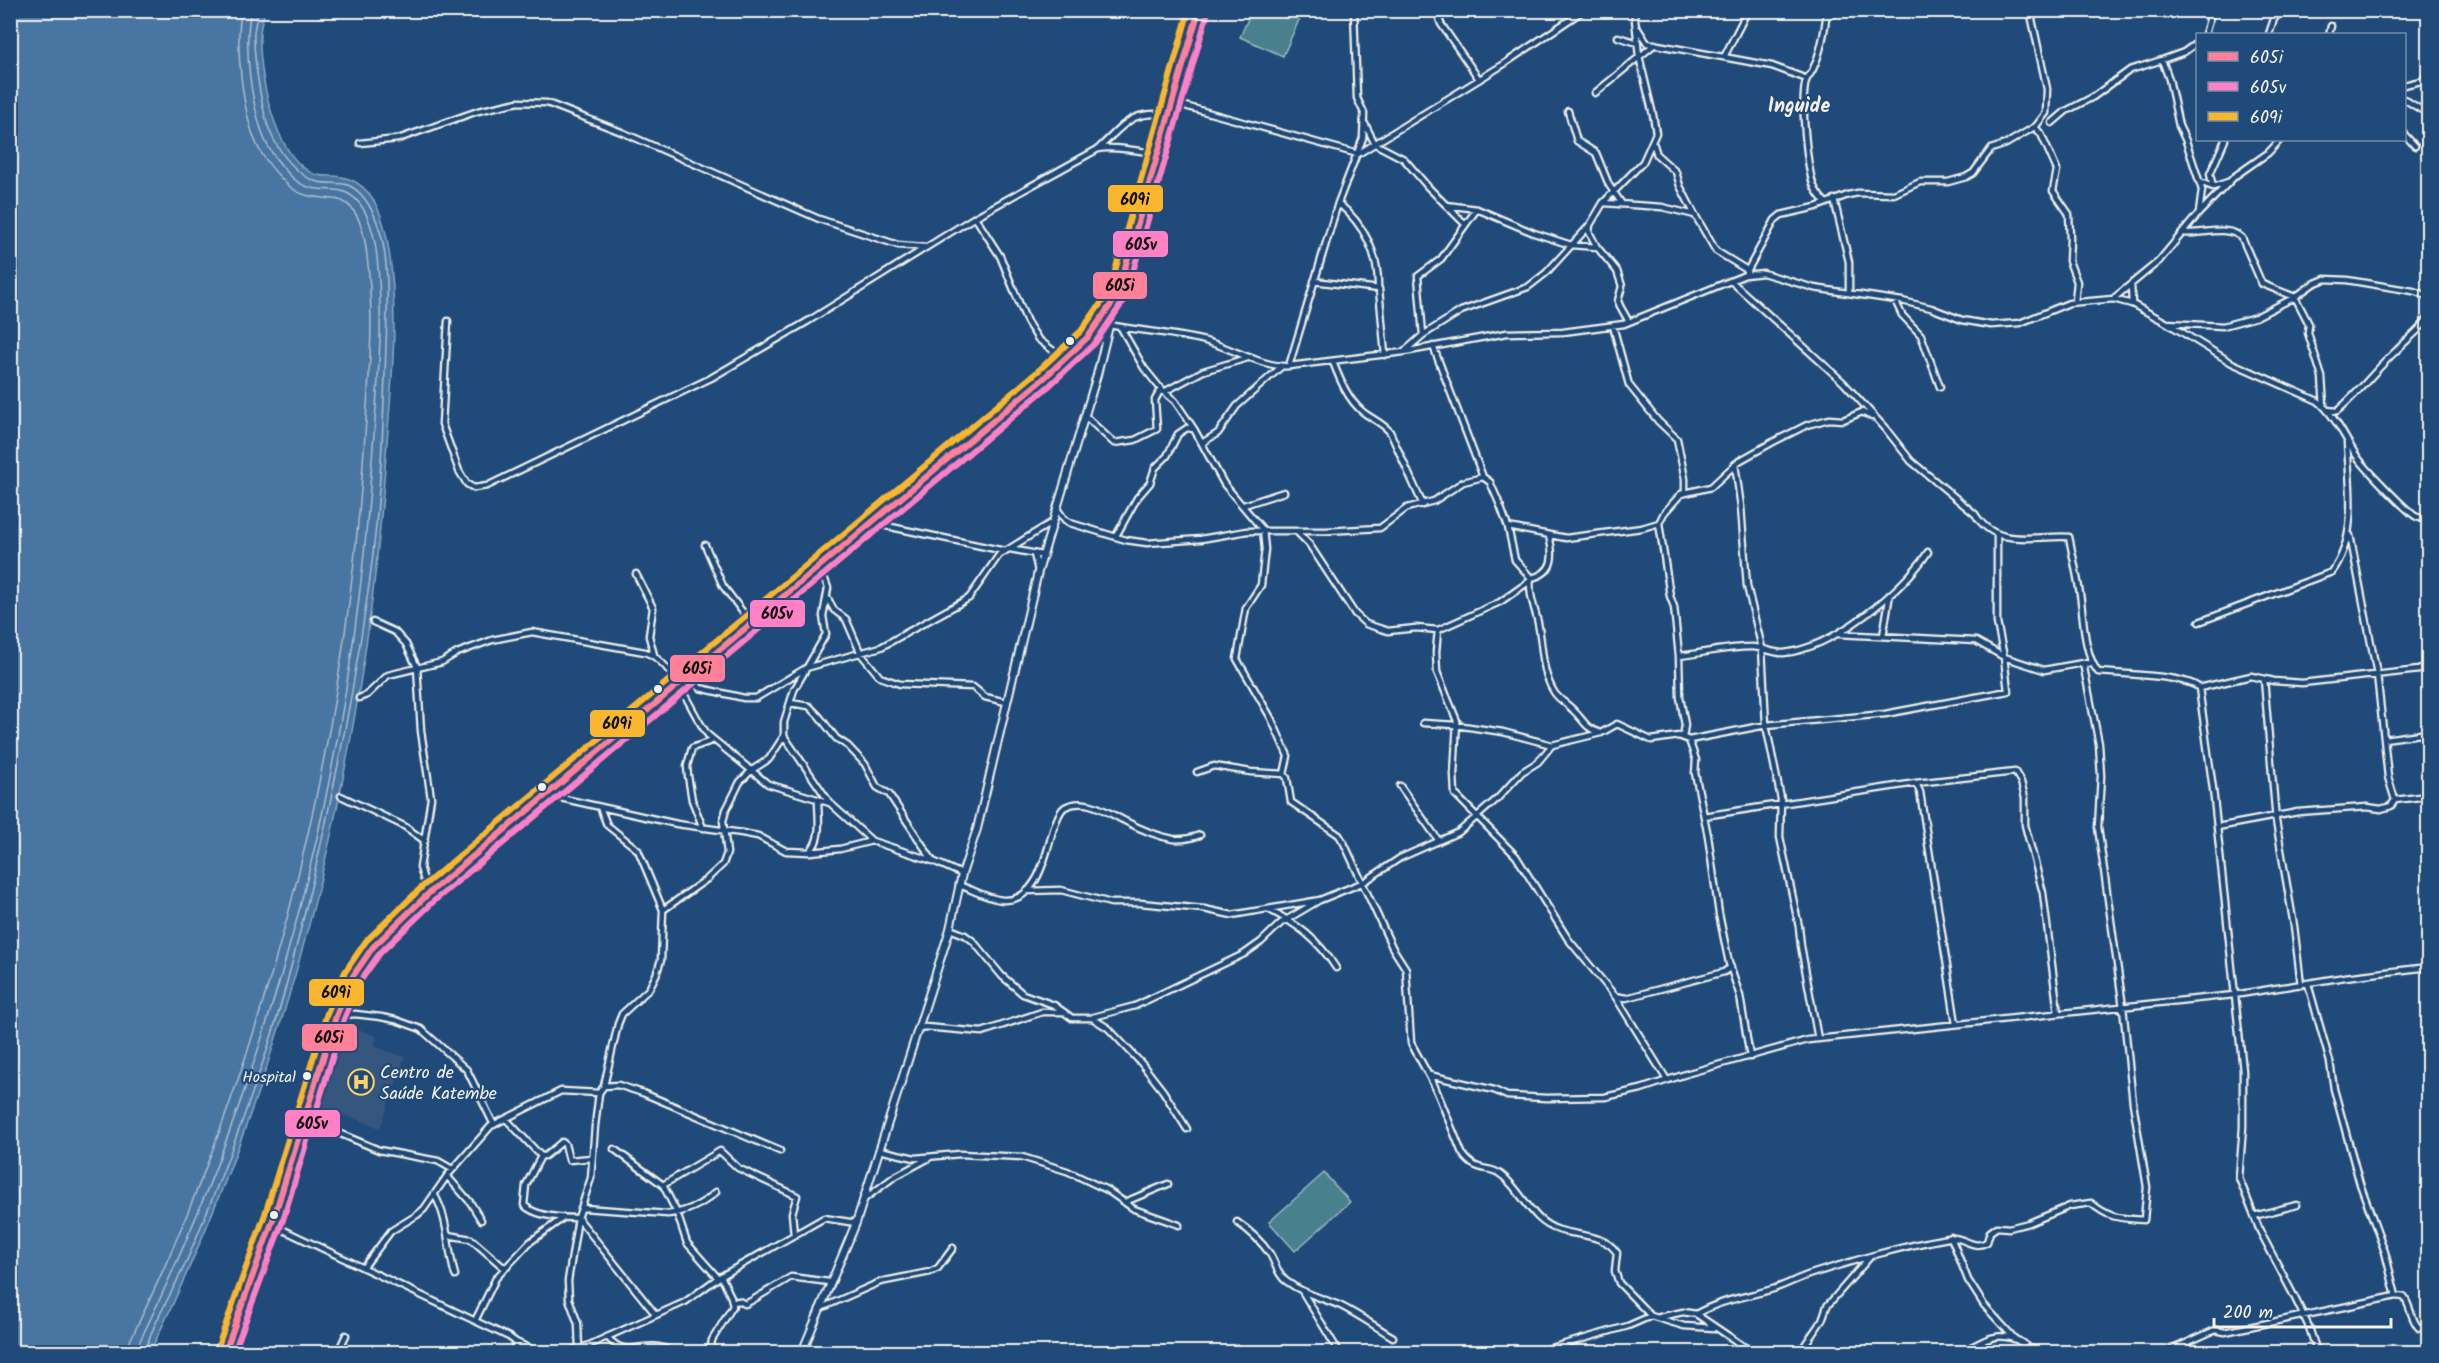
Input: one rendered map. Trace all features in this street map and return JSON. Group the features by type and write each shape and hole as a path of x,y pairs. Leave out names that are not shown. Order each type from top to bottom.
{"street":[{"path":"802,1353 829,1282 848,1245 856,1223 950,929 1042,555 1058,510 1199,10"},
{"path":"1289,366 1338,203 1363,138 1364,110 1357,98 1354,10"},
{"path":"1443,10 1439,18 1441,24 1479,79"},
{"path":"1174,103 1358,154 1584,10"},
{"path":"1404,352 1423,335 1461,311 1528,287 1546,273 1590,225 1603,203 1643,162 1654,142 1656,133 1639,56 1634,10"},
{"path":"1724,57 1748,10"},
{"path":"1826,203 1818,195 1811,177 1805,120 1807,79 1815,62 1827,14 1841,10"},
{"path":"2205,33 2212,10"},
{"path":"2269,33 2274,19 2282,10"},
{"path":"1746,273 1778,217 1858,193 1894,194 1923,182 1948,182 1966,177 1973,173 1991,149 2006,144 2035,127 2046,113 2047,89 2029,12"},
{"path":"1636,26 1643,39 1655,44 1772,66 1807,79"},
{"path":"2329,33 2331,26"},
{"path":"1618,37 1638,43"},
{"path":"2052,123 2066,111 2093,97 2130,70 2184,52 2196,43"},
{"path":"1595,93 1655,44"},
{"path":"2162,60 2174,97 2179,126 2202,193 2199,213"},
{"path":"2406,85 2421,81 2428,75"},
{"path":"2421,81 2428,82"},
{"path":"2406,100 2428,114"},
{"path":"360,143 398,139 478,111 518,102 548,103 624,133 809,215 898,245 924,247"},
{"path":"1568,111 1577,141 1596,153 1609,185 1622,204"},
{"path":"448,321 442,424 459,471 467,484 480,488 515,474 711,378 810,320 924,247 1098,149 1122,125 1150,112 1170,115"},
{"path":"1364,121 1375,144 1404,159 1428,188 1465,224"},
{"path":"2035,127 2041,134 2057,170 2053,191 2068,214 2069,261 2077,282 2075,302"},
{"path":"2406,136 2415,146"},
{"path":"2213,187 2210,174 2225,141"},
{"path":"2113,299 2159,261 2199,213 2231,181 2268,153 2279,141"},
{"path":"1654,142 1657,155 1676,172 1680,186 1716,251 1746,273"},
{"path":"1098,149 1146,151 1159,155"},
{"path":"2199,182 2213,187 2231,181"},
{"path":"1834,199 1849,262 1849,292"},
{"path":"1338,203 1357,221 1371,247 1378,267 1385,355"},
{"path":"1603,203 1662,207 1695,215"},
{"path":"1446,205 1477,209 1534,233 1571,244 1597,247"},
{"path":"1423,335 1418,276 1442,260 1477,209"},
{"path":"975,217 1000,256 1027,322 1038,339 1064,359"},
{"path":"1590,225 1589,232 1597,247 1617,271 1622,286 1618,301 1629,322"},
{"path":"2183,233 2234,232 2242,238 2262,285 2286,291 2295,297 2309,324 2308,333 2322,376 2326,408 2358,458 2409,511 2428,520"},
{"path":"1110,325 1186,336 1236,350 1281,367 1385,355 1508,333 1563,332 1613,326 1629,322 1746,273 1762,273 1803,285 1931,308 1962,321 2000,325 2020,322 2075,302 2113,299 2132,304 2232,363 2281,386 2300,392 2326,408 2337,411 2360,391 2428,318"},
{"path":"2167,323 2230,326 2256,317 2295,297 2316,282 2334,279 2405,290 2428,296"},
{"path":"1314,281 1378,288"},
{"path":"1731,281 1780,328 1833,372 1876,418 1911,461 1975,514 1982,524 1997,535 2014,538 2059,535 2069,537 2090,657 2098,672 2154,676 2194,683 2199,688 2217,827 2243,1071 2239,1178 2254,1216 2303,1316 2317,1353"},
{"path":"2131,284 2132,304"},
{"path":"225,1353 272,1224 336,1016 352,976 362,960 428,894 1043,379 1088,337 1117,296"},
{"path":"1895,300 1902,315 1921,335 1940,387"},
{"path":"1613,326 1629,386 1658,421 1671,430 1677,439 1685,478 1685,492"},
{"path":"1121,328 1144,368 1175,401 1194,429 1224,484 1263,530 1265,549 1261,585 1246,608 1237,659 1271,718 1288,756 1284,774 1287,778 1291,802 1339,835 1364,882 1392,947 1406,969 1411,1043 1429,1075 1467,1161 1477,1168 1493,1171 1504,1177 1543,1222 1557,1230 1602,1240 1610,1244 1617,1253 1615,1271 1619,1282 1650,1316"},
{"path":"1433,346 1483,477 1490,482 1508,527 1515,560 1530,579 1531,599 1550,683 1554,692 1577,713 1587,727 1601,733"},
{"path":"1085,416 1114,443 1135,440 1157,429 1155,400 1163,390 1203,371 1251,357"},
{"path":"1333,362 1353,402 1390,432 1424,505"},
{"path":"1202,443 1218,433 1237,406 1281,367"},
{"path":"1750,1057 1740,996 1719,914 1695,773 1696,760 1686,738 1680,698 1674,608 1670,596 1659,523 1671,504 1685,492 1711,487 1735,464 1807,425 1829,419 1843,420 1862,412 1876,418"},
{"path":"1116,536 1125,516 1150,483 1155,468 1167,456 1178,434 1187,428 1194,429"},
{"path":"2346,440 2350,533 2377,674 2388,777 2395,800"},
{"path":"1735,464 1747,585 1762,648 1766,725 1778,777 1781,804 1780,837 1799,927 1818,1039"},
{"path":"1058,510 1060,516 1070,523 1137,542 1155,543 1263,530 1311,531 1380,528 1407,508 1424,505 1442,497 1463,482 1483,477"},
{"path":"1244,505 1284,492"},
{"path":"1247,531 1254,519"},
{"path":"688,675 700,688 744,698 756,698 806,668 835,658 861,654 894,641 969,598 978,583 1007,550 1054,521"},
{"path":"872,523 1042,555"},
{"path":"1508,527 1566,538 1642,528 1659,523"},
{"path":"1297,531 1309,544 1349,607 1366,624 1388,631 1416,628 1438,630 1500,602 1530,579 1539,576 1551,562 1554,554 1549,536"},
{"path":"1309,544 1311,531"},
{"path":"2199,622 2332,572 2340,560 2350,533"},
{"path":"1423,723 1503,732 1552,745 1601,733 1617,724 1652,740 1664,737 1686,738 1766,725 1885,714 2008,691 1997,623 1997,535"},
{"path":"705,545 723,586 751,623"},
{"path":"1679,656 1762,648 1782,653 1839,634 1890,594 1922,563 1928,552"},
{"path":"1034,554 1038,572"},
{"path":"663,910 707,879 723,864 727,853 723,815 740,782 752,770 769,759 784,736 784,722 790,703 806,668 826,634 823,616 828,598 827,580 820,566"},
{"path":"636,574 653,608 649,636 654,655 687,697 702,728 768,784 830,803"},
{"path":"1883,636 1890,594"},
{"path":"828,598 834,610 843,616 850,627 861,654 880,677 892,682 973,687 985,697 1006,702"},
{"path":"373,622 395,632 406,644 417,667 422,731 431,798 420,867 428,894"},
{"path":"1438,630 1437,672 1456,715 1455,794 1516,856 1568,939 1615,996 1667,1080"},
{"path":"359,698 367,695 388,675 442,662 457,653 479,647 492,640 532,632 654,655"},
{"path":"1839,634 1976,641 2004,657 2044,670 2083,663 2092,664"},
{"path":"2083,663 2090,657"},
{"path":"1696,1314 1709,1306 1774,1289 1809,1275 1952,1237 1960,1238 1970,1244 1981,1245 1987,1242 1990,1232 1997,1227 2009,1228 2029,1223 2070,1206 2091,1203 2102,1213 2113,1218 2144,1220 2146,1187 2098,827 2102,776 2099,744 2083,663"},
{"path":"2199,688 2251,676 2302,683 2340,677 2368,677 2419,670 2428,664"},
{"path":"2264,679 2276,816 2301,985"},
{"path":"790,703 809,706 836,738 848,746 865,764 877,787 890,795 933,861"},
{"path":"2384,739 2428,733"},
{"path":"784,736 830,803 872,841 933,861 962,874"},
{"path":"703,828 692,800 687,766 692,748 714,740"},
{"path":"950,929 973,941 1013,987 1032,998 1054,1005 1072,1018 1092,1018 1135,1006 1244,954 1289,919 1320,900 1364,882 1400,858 1459,832 1522,772 1538,762 1552,745"},
{"path":"1197,772 1214,766 1284,774"},
{"path":"1704,816 1916,783 2015,772 2021,782 2025,798 2025,825 2043,893 2058,1013"},
{"path":"1916,783 1920,792 1931,855 1956,1024"},
{"path":"1400,786 1439,842"},
{"path":"547,795 703,828 758,836 786,851 809,852 840,849 872,841"},
{"path":"341,796 404,826 425,841"},
{"path":"2217,827 2276,816 2367,807 2381,809 2391,806 2395,800 2428,796"},
{"path":"809,852 814,848 818,836 818,800"},
{"path":"959,885 1005,900 1026,891 1036,882 1058,817 1065,808 1089,805 1105,809 1138,827 1173,838 1200,835"},
{"path":"579,1348 578,1324 568,1290 578,1218 591,1178 599,1093 604,1086 622,1014 649,989 656,975 661,960 663,910 638,850 607,825 600,807"},
{"path":"1026,891 1061,890 1111,903 1140,903 1204,909 1232,915 1320,900"},
{"path":"1268,909 1289,919 1308,934 1336,968"},
{"path":"1429,1075 1507,1095 1547,1098 1605,1097 1641,1089 1769,1050 1818,1039 2234,995 2428,967"},
{"path":"1615,996 1626,998 1714,975 1731,968"},
{"path":"2308,984 2360,1184 2385,1252 2396,1296"},
{"path":"919,1029 925,1027 982,1032 1042,1012 1062,1012"},
{"path":"336,1016 355,1014 381,1017 421,1029 467,1070 494,1125"},
{"path":"1092,1018 1108,1028 1142,1064 1163,1091 1187,1130"},
{"path":"604,1086 618,1085 643,1093 780,1151"},
{"path":"363,1268 386,1236 417,1215 452,1169 494,1125 561,1091 599,1093"},
{"path":"310,1104 318,1119 329,1129 379,1150 438,1161 452,1169"},
{"path":"507,1120 541,1156"},
{"path":"592,1158 569,1160 565,1144 562,1142 545,1156 541,1156 526,1185 524,1205 530,1209 563,1218 578,1218 591,1231 609,1259 656,1315"},
{"path":"614,1149 663,1185 677,1213 687,1243 720,1277 733,1302"},
{"path":"879,1150 915,1158 960,1154 1022,1157 1067,1171 1107,1190 1134,1209 1179,1225"},
{"path":"663,1185 720,1151 738,1168 797,1196 792,1213 794,1235"},
{"path":"863,1200 894,1177 932,1157"},
{"path":"447,1176 470,1202 481,1220"},
{"path":"1125,1202 1168,1184"},
{"path":"583,1208 677,1213 688,1210 716,1192"},
{"path":"434,1194 448,1235 450,1261 455,1275"},
{"path":"2254,1216 2297,1205"},
{"path":"475,1321 495,1278 530,1242 563,1218"},
{"path":"564,1353 607,1337 685,1302 720,1277 824,1218 856,1223"},
{"path":"1237,1222 1249,1230 1271,1255 1279,1275 1302,1291 1343,1307 1393,1338"},
{"path":"272,1224 538,1353"},
{"path":"448,1235 471,1239 502,1266 507,1267"},
{"path":"1952,1237 1968,1280 1984,1305 2015,1339"},
{"path":"819,1309 880,1282 930,1272 938,1268 953,1248"},
{"path":"1800,1353 1822,1320 1827,1306 1870,1257"},
{"path":"733,1302 739,1301 745,1304 791,1277 829,1282"},
{"path":"1302,1291 1339,1353"},
{"path":"2166,1353 2215,1330 2225,1332 2349,1307 2363,1301 2396,1296 2404,1297 2409,1304 2415,1324 2419,1328 2428,1329"},
{"path":"710,1353 712,1340 733,1302"},
{"path":"1659,1317 1683,1312 1696,1314 1752,1353"},
{"path":"1537,1353 1628,1326 1650,1316 1684,1326 1714,1328"},
{"path":"339,1353 346,1335"},
{"path":"1962,1353 1992,1336 2015,1339 2033,1353"},
{"path":"607,1337 623,1348 651,1345 666,1348 672,1353"},
{"path":"513,1353 516,1342"}],"shaded area":[{"name":"Centro de Saúde Katembe","path":"345,1025 377,1036 374,1046 405,1057 380,1128 318,1106"}],"green space":[{"path":"1252,10 1303,11 1283,56 1240,37"},
{"path":"1324,1173 1350,1202 1295,1251 1269,1222"}],"water":[{"path":"10,11 265,11 260,32 262,67 270,108 285,145 308,171 321,176 338,176 354,181 371,196 385,229 392,277 394,332 391,387 374,583 358,697 337,810 310,922 278,1032 241,1141 198,1248 150,1352 11,1352"}],"transit line":[{"name":"609i","path":"217,1349 265,1214 327,1013 345,972 366,941 422,887 1037,372 1081,331 1109,292 1189,10"},
{"name":"605i","path":"225,1352 274,1217 336,1016 353,976 373,947 428,894 1043,379 1088,337 1117,296 1199,10"},
{"name":"605v","path":"234,1352 283,1220 344,1019 361,980 380,953 434,901 1049,386 1095,343 1125,299 1208,12"}],"place":[{"name":"Hospital","path":"307,1076"},
{"name":"Centro de Saúde Katembe","path":"361,1082"}],"district":[{"name":"Inguide","path":"1799,105"}]}
